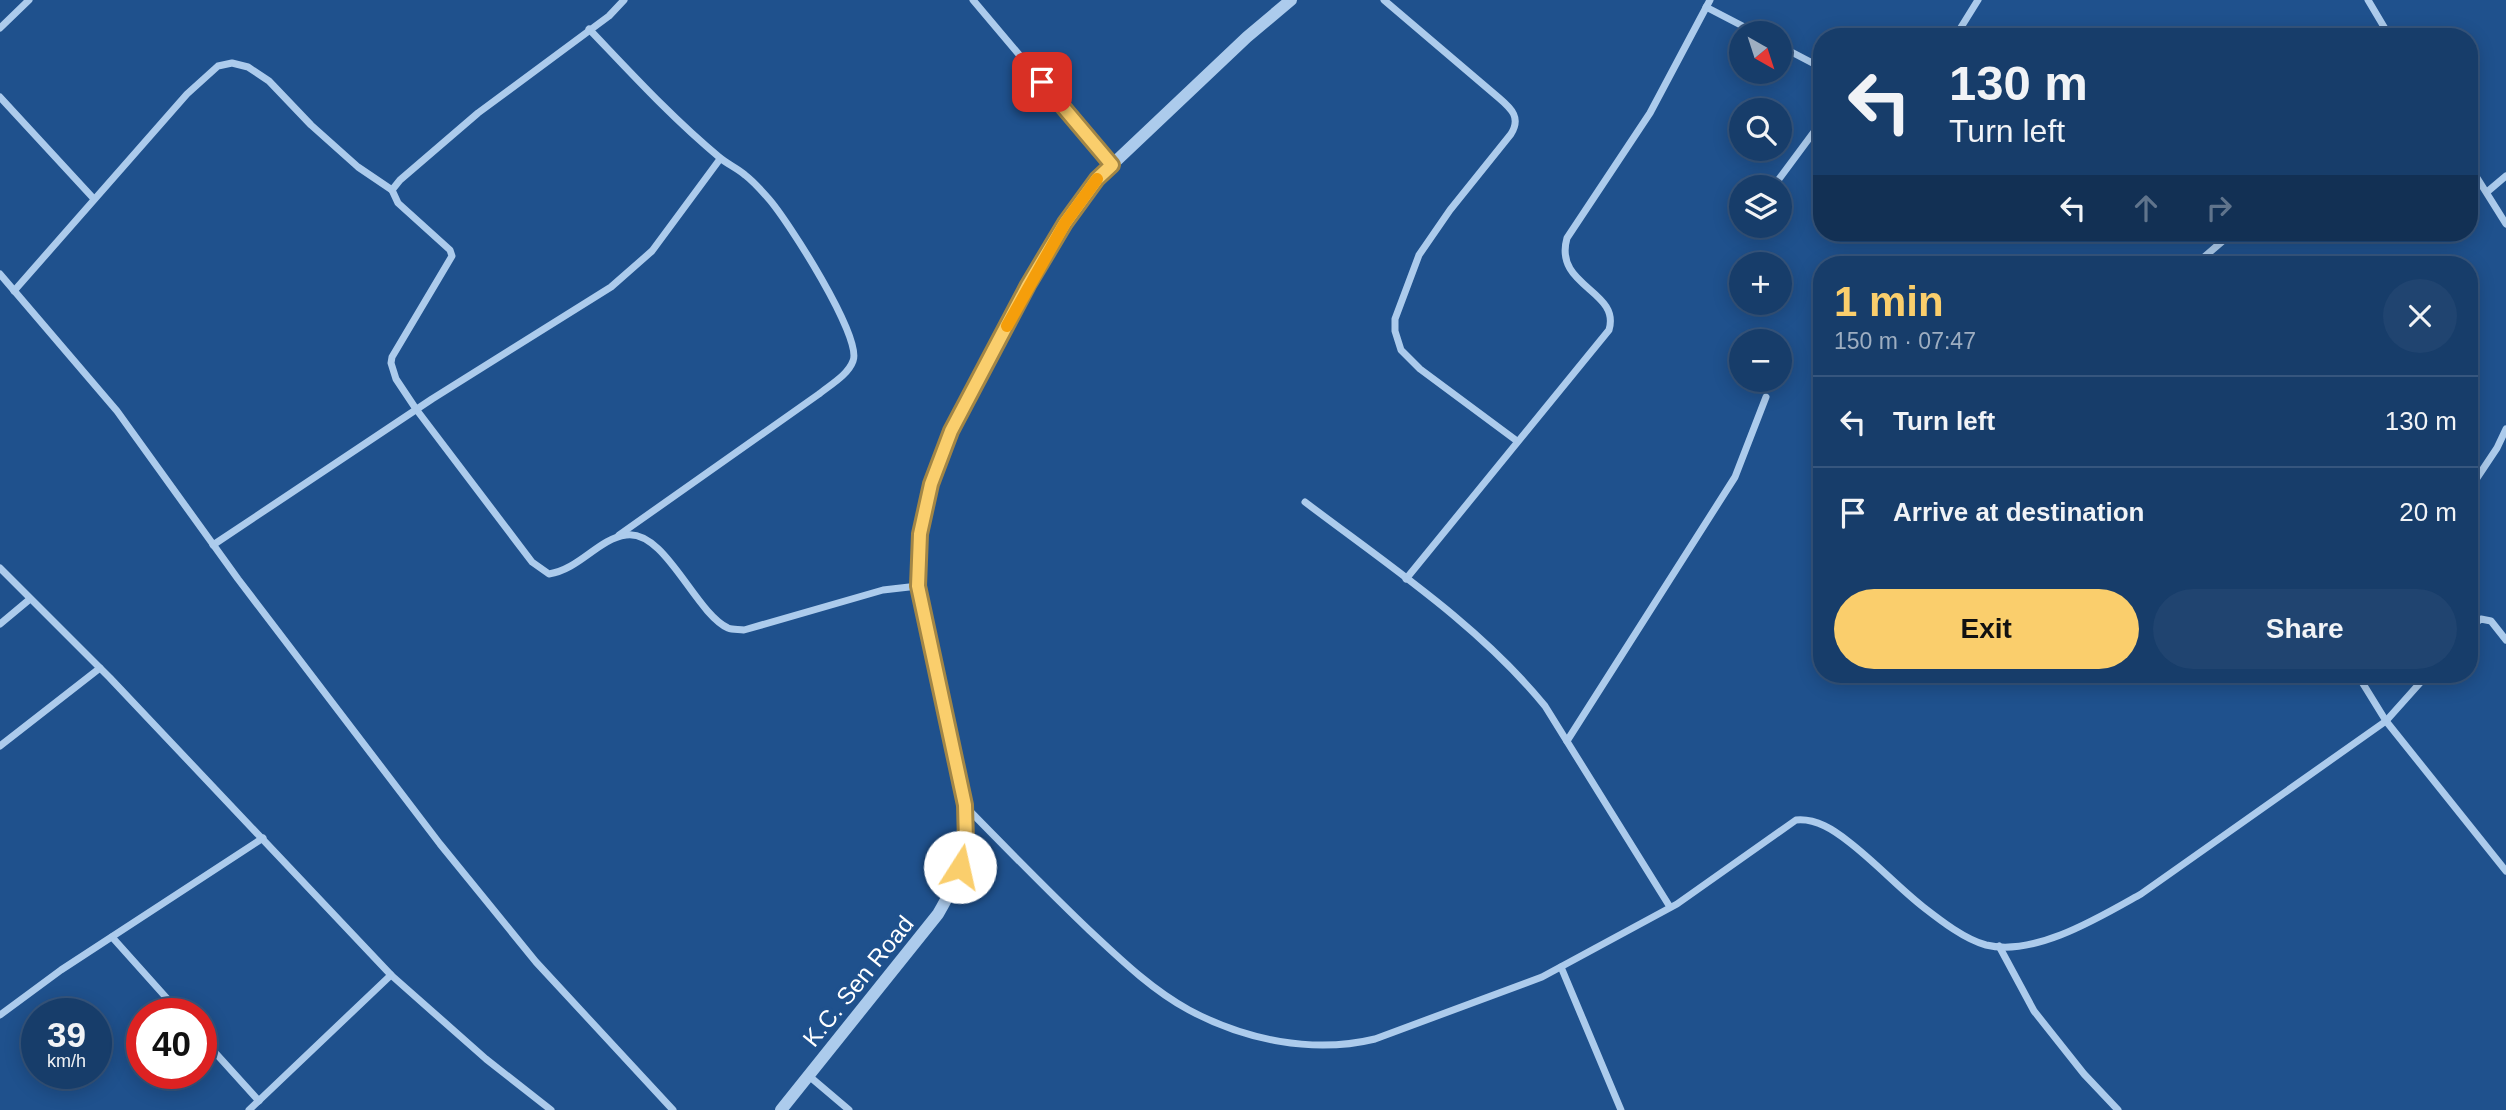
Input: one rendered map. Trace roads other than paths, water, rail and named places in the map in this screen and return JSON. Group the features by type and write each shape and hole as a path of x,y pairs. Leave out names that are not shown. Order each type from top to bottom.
{"street":[{"path":"0,28 29,0"},
{"path":"392,190 400,180 478,113 609,16 624,0"},
{"path":"974,0 1112,165"},
{"name":"K.C. Sen Road","path":"780,1110 938,914 960,867 966,842 965,805 918,586 920,534 931,484 951,431 1028,285 1065,223 1097,179 1247,37 1291,0"},
{"path":"1384,0 1499,97 1516,116 1516,125 1511,134 1450,210 1419,255 1395,319 1395,331 1401,350 1410,360 1517,441"},
{"path":"1961,28 1978,0"},
{"path":"2368,0 2385,28"},
{"path":"1406,579 1609,330 1611,322 1607,307 1572,273 1566,262 1563,252 1567,238 1650,113 1708,4 1736,21"},
{"path":"14,290 187,94 218,66 232,63 248,67 269,81 311,125 358,167 392,190 398,203 450,250 452,256 391,363 396,379 532,562 549,574 568,570 819,394 843,375 854,360 854,344 789,224 746,175 720,159 659,102 589,29"},
{"path":"1792,52 1813,63"},
{"path":"0,97 94,199"},
{"path":"1782,175 1813,133"},
{"path":"213,545 416,409 611,287 636,267 670,229 720,159"},
{"path":"2487,192 2506,177"},
{"path":"2478,178 2506,224"},
{"path":"2205,256 2222,242"},
{"path":"0,274 117,411 213,545 440,844 518,941 673,1110"},
{"path":"1567,741 1735,477 1766,397"},
{"path":"2478,476 2506,430"},
{"path":"1305,502 1461,622 1506,662 1545,706 1670,907"},
{"path":"616,537 629,534 654,545 716,619 729,629 744,630 883,590 918,586"},
{"path":"0,568 100,668 391,975 486,1059 551,1110"},
{"path":"0,624 30,599"},
{"path":"2478,621 2491,621 2506,640"},
{"path":"0,746 100,668"},
{"path":"2363,683 2386,721 2506,871"},
{"path":"965,805 1040,883 1120,959 1189,1010 1224,1026 1281,1042 1352,1045 1375,1039 1542,977 1670,907 1796,820 1803,819 1837,832 1923,906 1967,937 1986,944 2011,947 2062,933 2105,915 2141,894 2386,721 2420,683"},
{"path":"0,1015 61,970 263,838"},
{"path":"112,937 167,998"},
{"path":"1999,946 2034,1011 2084,1074 2119,1110"},
{"path":"1561,967 1621,1110"},
{"path":"249,1110 391,975"},
{"path":"217,1055 259,1101"},
{"path":"809,1076 849,1110"}]}
